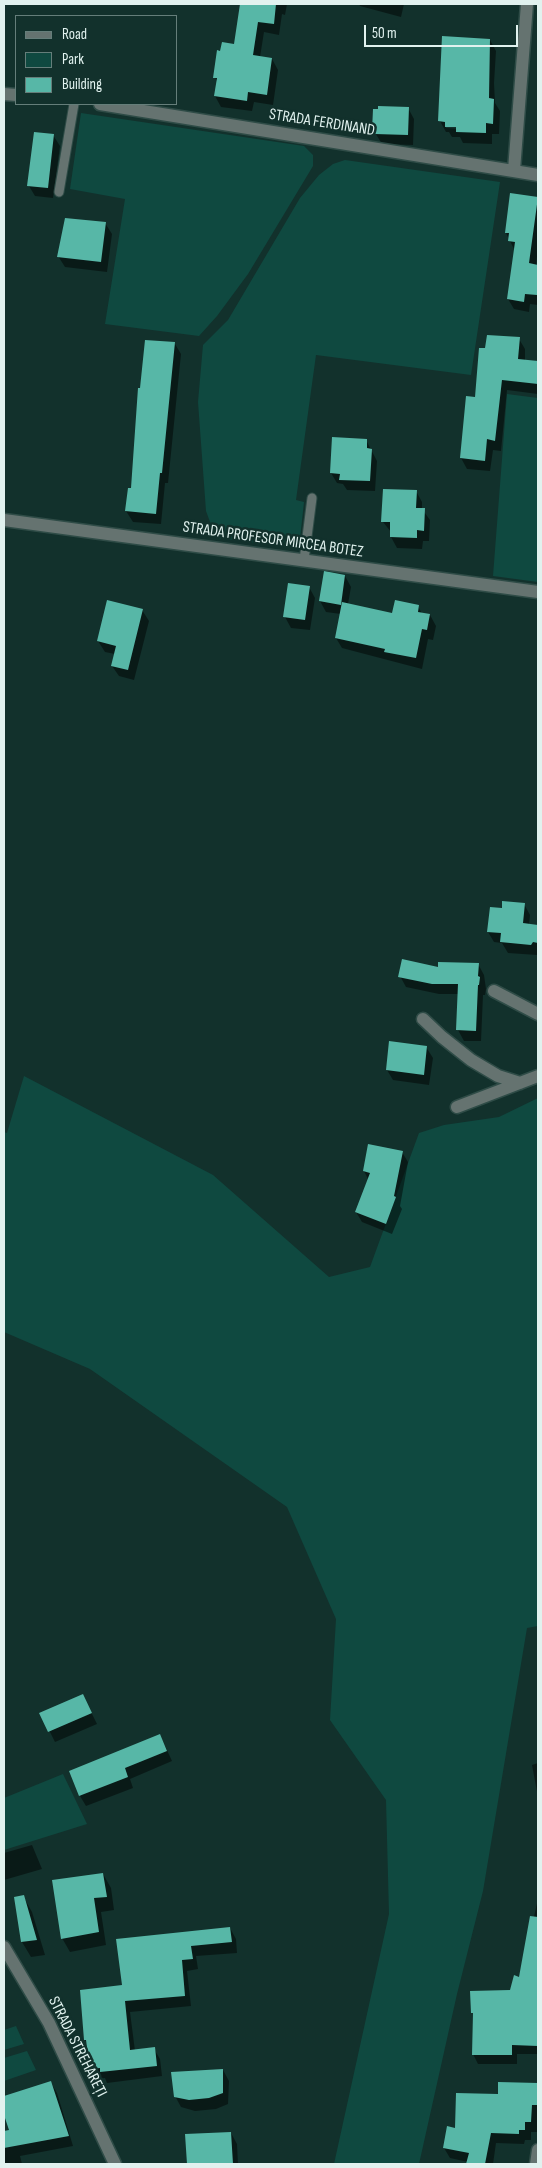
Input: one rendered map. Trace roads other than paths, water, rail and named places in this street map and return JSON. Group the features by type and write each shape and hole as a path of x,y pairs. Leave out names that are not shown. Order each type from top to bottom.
{"street":[{"path":"514,170 527,4"},
{"name":"STRADA FERDINAND","path":"106,105 514,170 538,176"},
{"name":"STRADA PROFESOR MIRCEA BOTEZ","path":"4,520 538,592"},
{"path":"494,992 538,1014"},
{"path":"423,1019 442,1038 471,1060 498,1076 520,1083"},
{"path":"457,1107 538,1076"},
{"name":"STRADA STREHAREȚI","path":"4,1947 49,2023 115,2164"},
{"path":"536,2164 538,2150"}],"lane":[{"path":"59,192 74,105"},
{"path":"304,560 312,498"}]}
